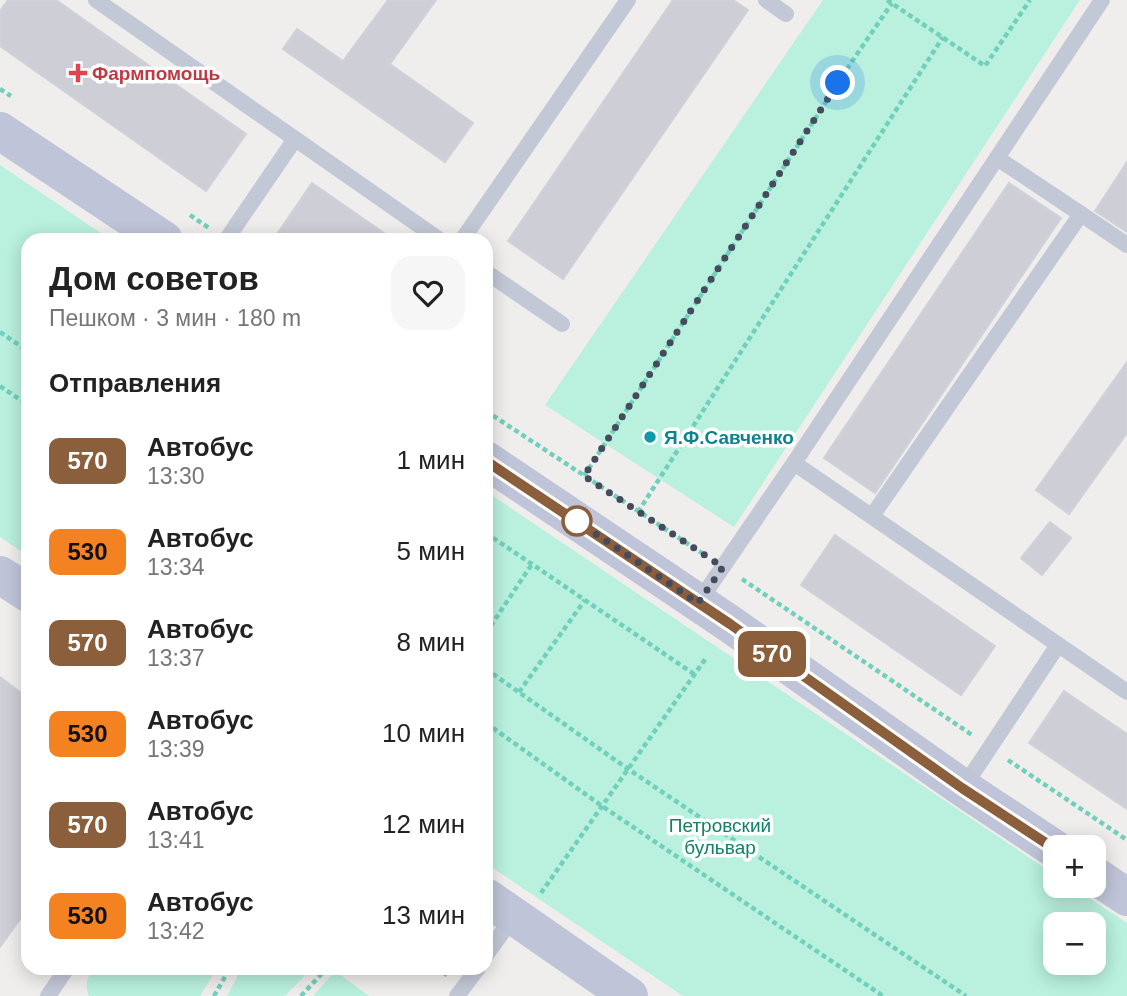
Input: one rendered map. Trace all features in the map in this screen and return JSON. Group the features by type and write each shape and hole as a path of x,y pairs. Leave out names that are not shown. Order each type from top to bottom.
{"main road":[{"path":"0,131 153,233"},
{"path":"493,465 1043,841"},
{"path":"0,575 21,588"},
{"path":"1106,883 1127,897"},
{"path":"500,907 629,996"}],"lane":[{"path":"96,0 430,233"},
{"path":"467,233 628,0"},
{"path":"766,0 786,14"},
{"path":"698,603 1102,0"},
{"path":"231,233 295,139"},
{"path":"997,158 1127,245"},
{"path":"872,516 1081,214"},
{"path":"493,277 562,324"},
{"path":"794,463 1127,692"},
{"path":"962,788 1058,645"},
{"path":"493,931 500,907"},
{"path":"47,996 62,975"},
{"path":"457,996 473,975"}],"path":[{"path":"584,476 889,2 985,66 1030,0"},
{"path":"638,512 943,37"},
{"path":"0,332 21,346"},
{"path":"0,386 21,400"},
{"path":"493,416 723,567 1127,840"},
{"path":"493,538 695,674"},
{"path":"493,622 532,564"},
{"path":"519,692 585,600"},
{"path":"551,878 706,658"},
{"path":"493,674 628,769 965,996"},
{"path":"493,728 602,806 883,996"},
{"path":"214,996 226,975"},
{"path":"301,996 320,975"}],"green space":[{"path":"823,0 1080,0 734,527 545,405"},
{"path":"0,165 101,233 21,233 21,551 0,537"},
{"name":"Петровский бульвар","path":"493,496 1043,867 1043,898 1089,898 1127,923 1127,996 683,996 493,868"},
{"path":"90,975 213,975 200,996 89,996 87,981"},
{"path":"238,975 305,975 285,996 227,996"},
{"path":"331,975 340,975 369,996 313,996"}],"building":[{"path":"8,0 56,0 246,134 206,191 0,46 0,11"},
{"path":"388,0 436,0 390,64 473,123 445,162 283,49 297,29 343,61"},
{"path":"673,0 733,0 748,10 563,279 508,241"},
{"path":"1127,162 1127,232 1095,211"},
{"path":"312,183 384,233 278,233"},
{"path":"1009,183 1061,218 875,493 824,458"},
{"path":"1127,362 1127,433 1069,514 1036,490"},
{"path":"1050,522 1071,538 1042,575 1021,558"},
{"path":"835,535 995,646 961,695 801,585"},
{"path":"0,677 21,693 21,918 0,947"},
{"path":"1064,691 1127,734 1127,809 1029,743"}],"bus line":[{"name":"570","path":"493,466 730,624 962,788 1043,841"}],"place":[{"name":"Фармпомощь","path":"78,73"},
{"name":"Я.Ф.Савченко","path":"650,437"}],"route":[{"path":"577,521 571,517 698,603 723,567 584,476 838,83"}]}
